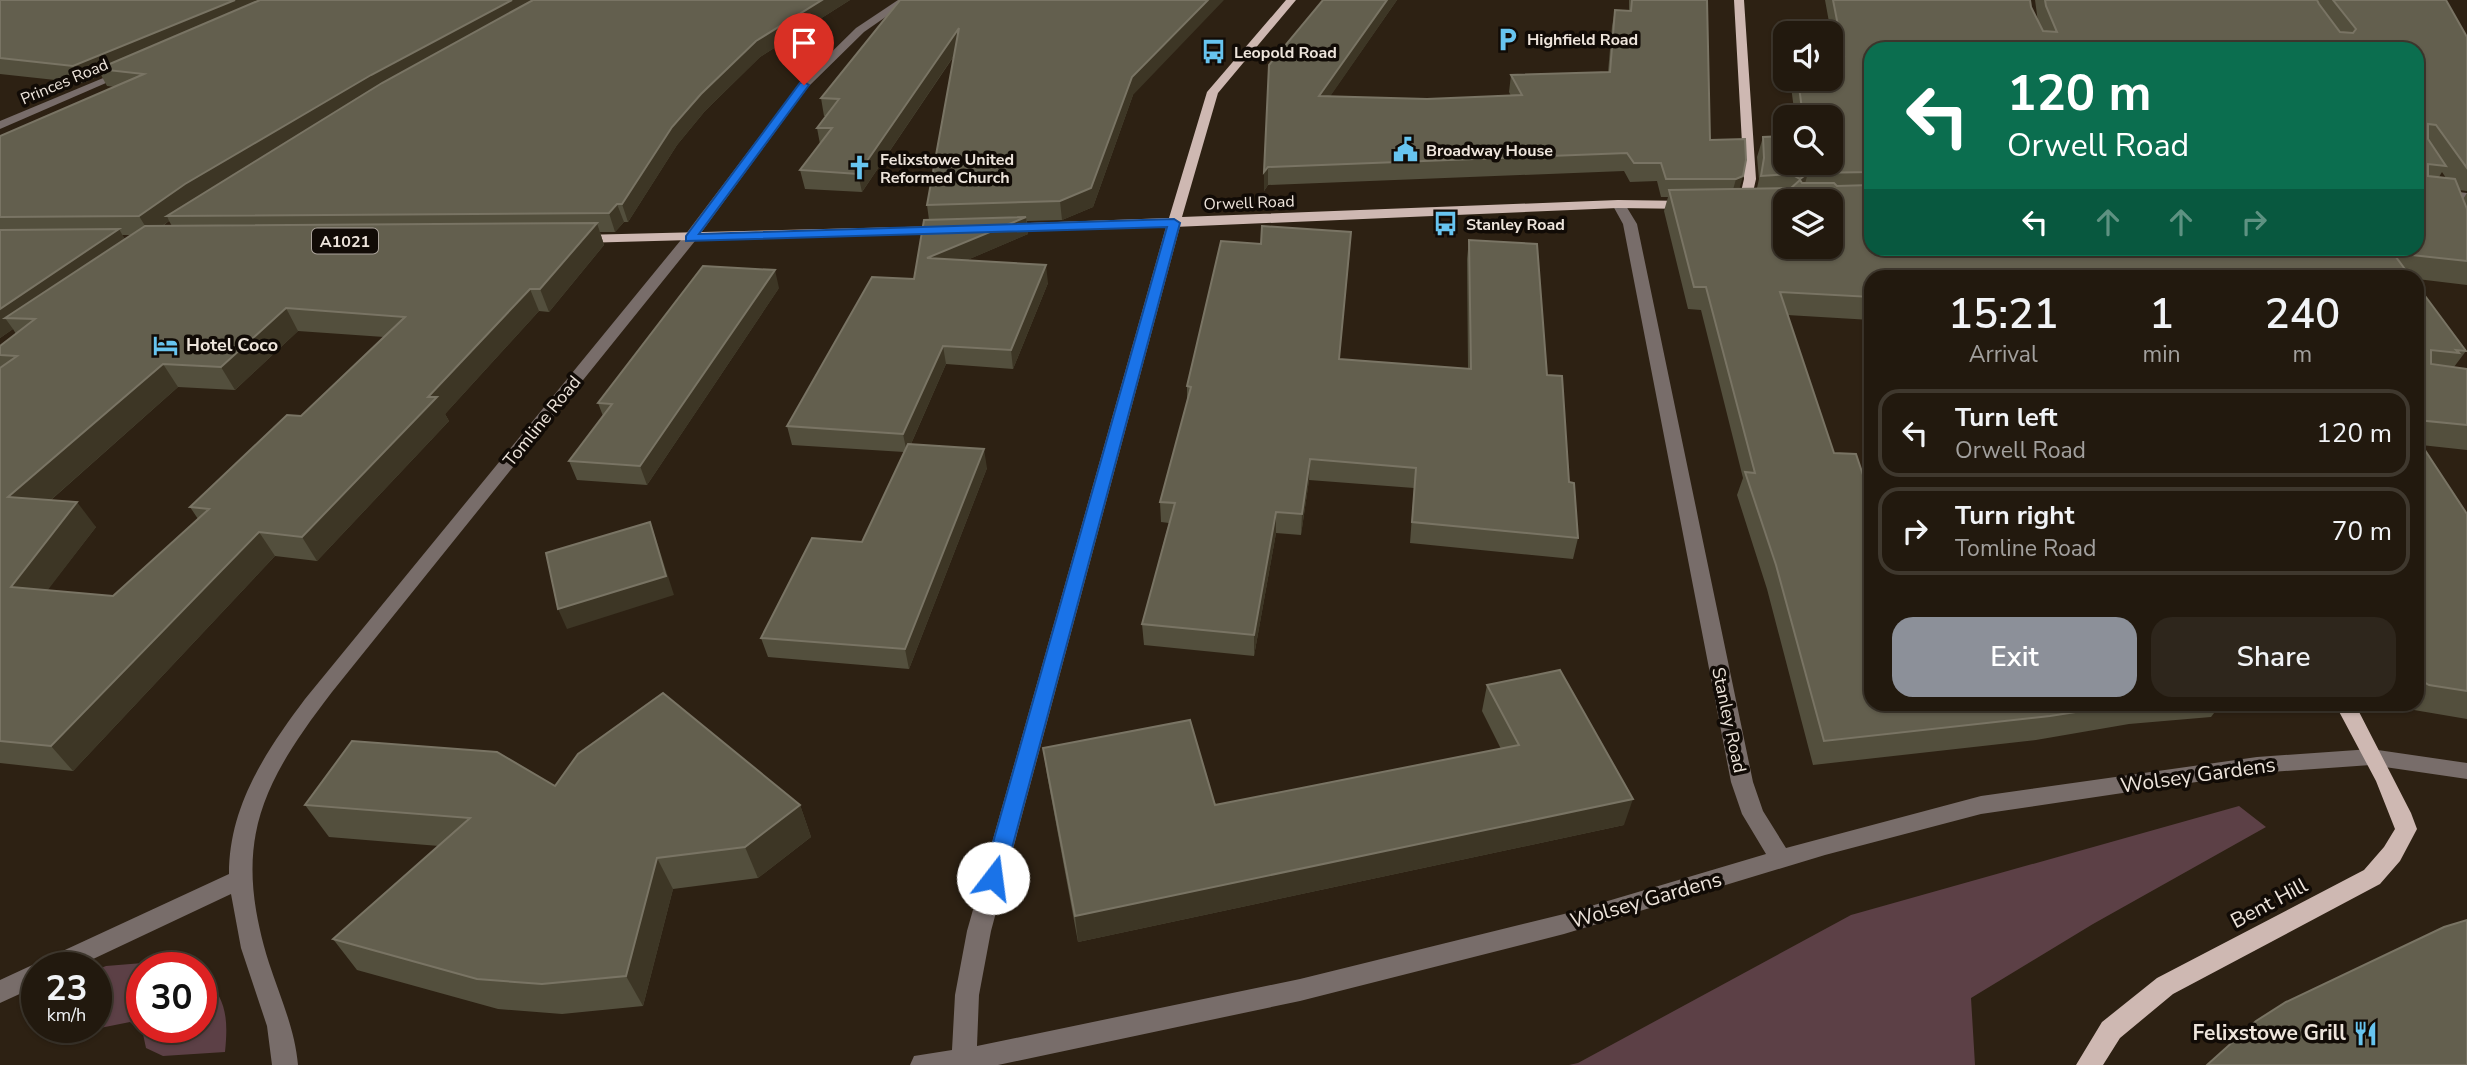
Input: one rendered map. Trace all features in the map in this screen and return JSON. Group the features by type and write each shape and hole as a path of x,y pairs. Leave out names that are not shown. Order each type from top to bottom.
{"main road":[{"path":"1174,223 1213,92 1291,0"},
{"path":"1730,204 1746,198 1750,179 1739,0"},
{"name":"Orwell Road","path":"994,229 1618,204 1706,205"},
{"path":"565,239 953,230"},
{"path":"2348,711 2371,757"},
{"name":"Bent Hill","path":"2089,1065 2111,1030 2165,986 2372,877 2392,854 2406,829 2397,800 2371,757"}],"street":[{"name":"Tomline Road","path":"285,1065 282,1036 247,929 240,879 241,845 247,820 263,781 295,725 690,238 804,85 860,30 905,0"},
{"name":"Princes Road","path":"0,125 141,65"},
{"path":"2424,192 2467,197"},
{"path":"1730,204 1760,203"},
{"name":"Stanley Road","path":"1618,204 1630,224 1742,782 1753,814 1781,860"},
{"path":"965,1060 963,1025 966,993 979,931 1174,223"},
{"name":"Wolsey Gardens","path":"923,1065 965,1060 1313,986 1564,924 1781,860 1982,805 2257,765 2371,757 2467,771"},
{"path":"83,952 240,879"},
{"path":"0,992 21,982"}],"shaded area":[{"path":"2239,806 2266,827 2093,924 1971,998 1975,1065 1569,1065 1578,1063 1851,915"},
{"path":"126,964 126,1023 112,1026 112,966"},
{"path":"217,992 226,1020 225,1052 163,1056 146,1048 145,1043 217,1043"}],"building":[{"path":"0,0 235,0 73,66 0,58"},
{"path":"260,0 512,0 371,75 185,184 139,216 0,217 0,136 144,74 98,69"},
{"path":"533,0 822,0 756,41 701,94 672,127 622,204 617,204 609,213 167,216 382,83"},
{"path":"900,0 1208,0 1132,77 1091,188 1060,201 927,205 959,28 858,174 800,170 832,128 817,128 839,99 821,98"},
{"path":"1323,0 1387,0 1319,96 1427,99 1522,95 1511,75 1610,72 1615,10 1631,11 1632,0 1707,0 1710,140 1745,139 1746,160 1743,176 1736,179 1666,179 1661,163 1634,163 1627,153 1268,167 1264,172 1269,65"},
{"path":"1833,0 2030,0 2043,31 2057,32 2045,0 2317,0 2340,32 2353,33 2356,29 2333,0 2446,0 2467,37 2467,168 2436,125 2428,124 2428,139 2446,166 2428,164 2428,176 2455,179 2467,209 2467,261 2421,256 2424,256 2424,42 1864,42 1864,172 1843,172 1843,105 1801,105 1800,91 1843,91 1843,21 1837,21"},
{"path":"1763,137 1773,137 1773,175 1776,175 1761,176"},
{"path":"1800,180 1802,183 1834,183 1837,186 1864,185 1864,256 2395,256 2406,270 1864,270 1864,297 1780,292 1834,453 1856,454 1864,478 1864,711 2082,711 1824,741 1776,565 1745,472 1755,473 1706,287 1694,287 1669,190 1791,188"},
{"path":"1026,217 927,258 1046,265 1011,350 943,346 903,434 787,426 872,277 914,279 924,220"},
{"path":"597,223 540,289 530,289 428,397 437,397 302,537 259,532 51,746 0,741 0,368 17,356 0,355 0,346 35,319 5,318 145,226","holes":["286,308 405,317 301,416 287,415 190,507 209,509 113,596 11,587 77,502 8,497 163,364 221,367"]},
{"path":"1262,226 1351,232 1339,359 1471,369 1469,240 1537,244 1547,375 1562,376 1569,482 1574,483 1578,538 1412,522 1416,468 1310,459 1302,514 1276,512 1254,635 1142,624 1175,503 1160,502 1191,387 1187,386 1221,241 1261,244"},
{"path":"119,229 0,309 0,230"},
{"path":"703,266 775,270 640,466 569,461 612,404 598,403"},
{"path":"2424,294 2466,351 2456,350 2459,353 2431,350 2431,364 2467,369 2467,425 2424,421"},
{"path":"908,444 984,449 905,649 761,638 812,538 862,542"},
{"path":"2424,449 2467,514 2467,691 2424,682"},
{"path":"650,522 666,576 558,609 546,553"},
{"path":"1560,670 1633,799 1075,916 1043,748 1190,720 1215,805 1519,745 1487,685"},
{"path":"663,693 800,805 745,847 657,858 626,976 542,984 477,979 333,939 470,818 305,805 352,741 497,752 555,786 578,754"},
{"path":"2467,920 2467,1065 2207,1065 2256,1021 2286,1002 2444,927"}],"place":[{"name":"Highfield Road","path":"1507,39"},
{"name":"Leopold Road","path":"1214,52"},
{"name":"Broadway House","path":"1406,150"},
{"name":"Felixstowe United Reformed Church","path":"860,168"},
{"name":"Stanley Road","path":"1446,224"},
{"name":"Hotel Coco","path":"166,345"},
{"name":"Felixstowe Grill","path":"2366,1033"}],"route":[{"path":"804,85 690,238 1174,223 993,878"}]}
